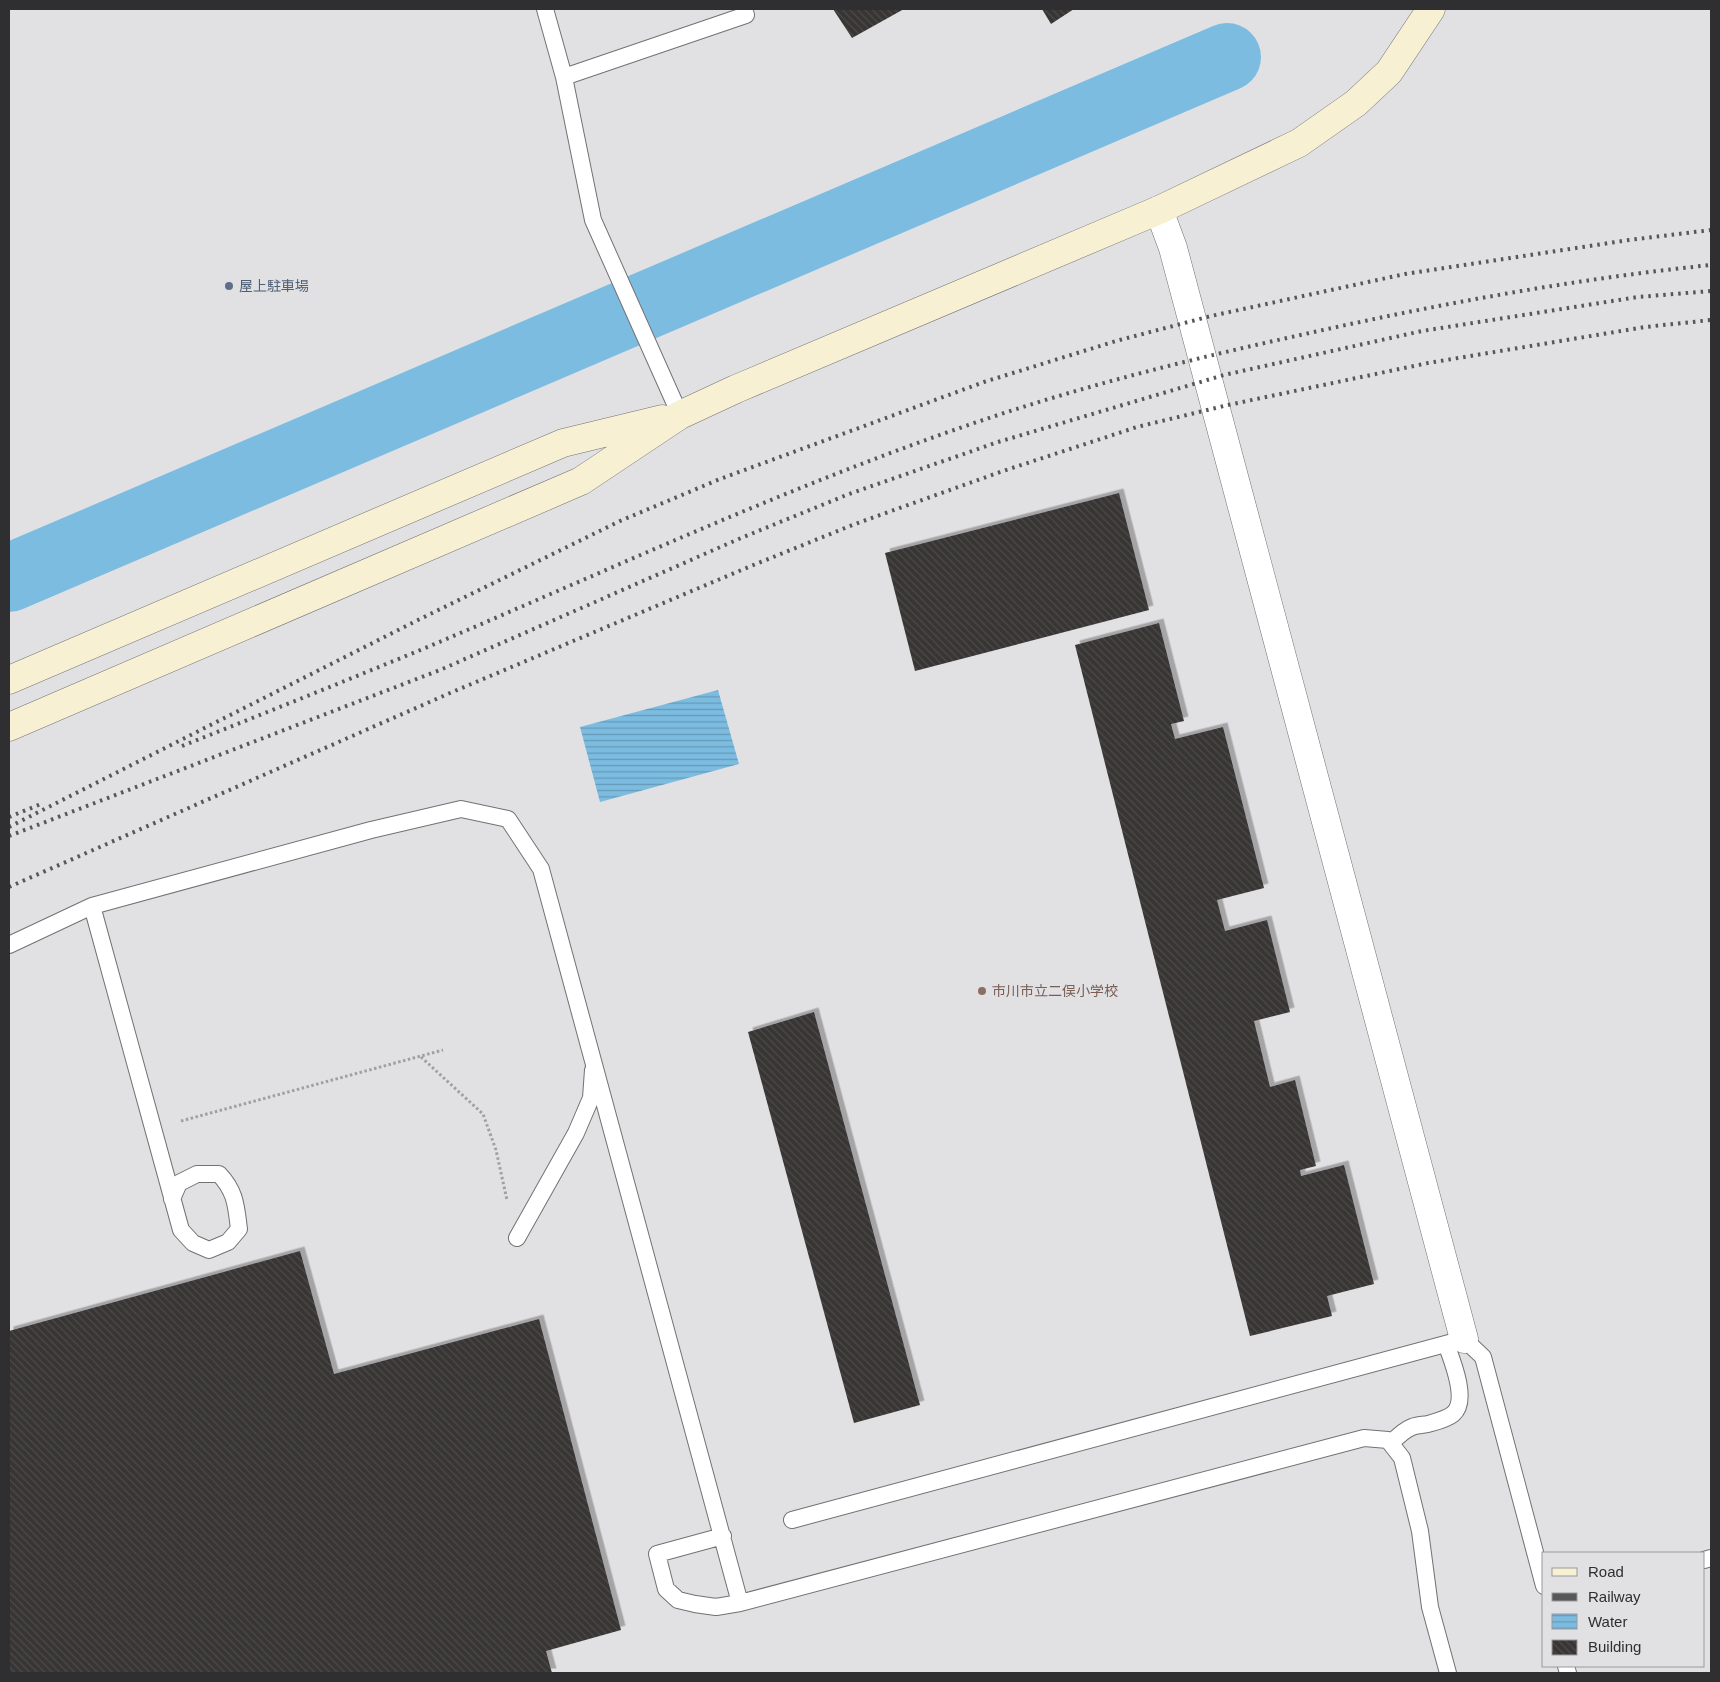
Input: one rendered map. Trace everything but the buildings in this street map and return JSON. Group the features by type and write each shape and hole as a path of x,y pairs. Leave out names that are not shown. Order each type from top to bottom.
{"street":[{"path":"9,727 581,481 680,415 736,389 1158,210 1299,143 1356,103 1388,72 1431,9"},
{"path":"1158,210 1176,258 1455,1341"},
{"path":"9,680 563,443 680,415"}],"lane":[{"path":"545,9 564,77 593,220 680,415"},
{"path":"564,77 746,15 744,9"},
{"path":"9,945 92,906 371,830 461,809 508,819 541,869 740,1603"},
{"path":"92,906 152,1129 172,1199 181,1230 193,1242 209,1250 228,1242 239,1229 237,1206 230,1186 219,1174 197,1174 179,1183 172,1199"},
{"path":"517,1238 576,1133 591,1098 593,1058"},
{"path":"1391,1443 1402,1432 1412,1426 1427,1424 1452,1416 1458,1409 1460,1394 1455,1370 1455,1341"},
{"path":"792,1520 1455,1341 1483,1357 1542,1578"},
{"path":"722,1536 657,1554 666,1589 678,1600 716,1607 740,1603 1364,1438 1388,1440 1402,1458 1420,1531 1430,1607 1448,1673"}],"path":[{"path":"152,1129 443,1050"},
{"path":"420,1057 483,1114 496,1150 504,1195 509,1205"}],"water":[{"path":"718,690 739,764 600,802 580,727"}],"waterway":[{"path":"9,578 1227,57"}],"railway":[{"path":"9,827 418,620 620,521 720,479 984,382 1116,341 1211,316 1405,274 1629,240 1711,230"},
{"path":"182,746 430,646 779,497 920,442 1030,405 1187,361 1355,323 1558,285 1711,265"},
{"path":"9,836 440,670 741,538 849,494 998,442 1224,375 1422,331 1638,297 1711,291"},
{"path":"9,887 450,693 751,566 855,524 1003,471 1137,427 1228,405 1428,363 1645,327 1711,320"},
{"path":"9,817 41,804"}],"place":[{"name":"屋上駐車場","path":"229,286"},
{"name":"市川市立二俣小学校","path":"982,991"}]}
